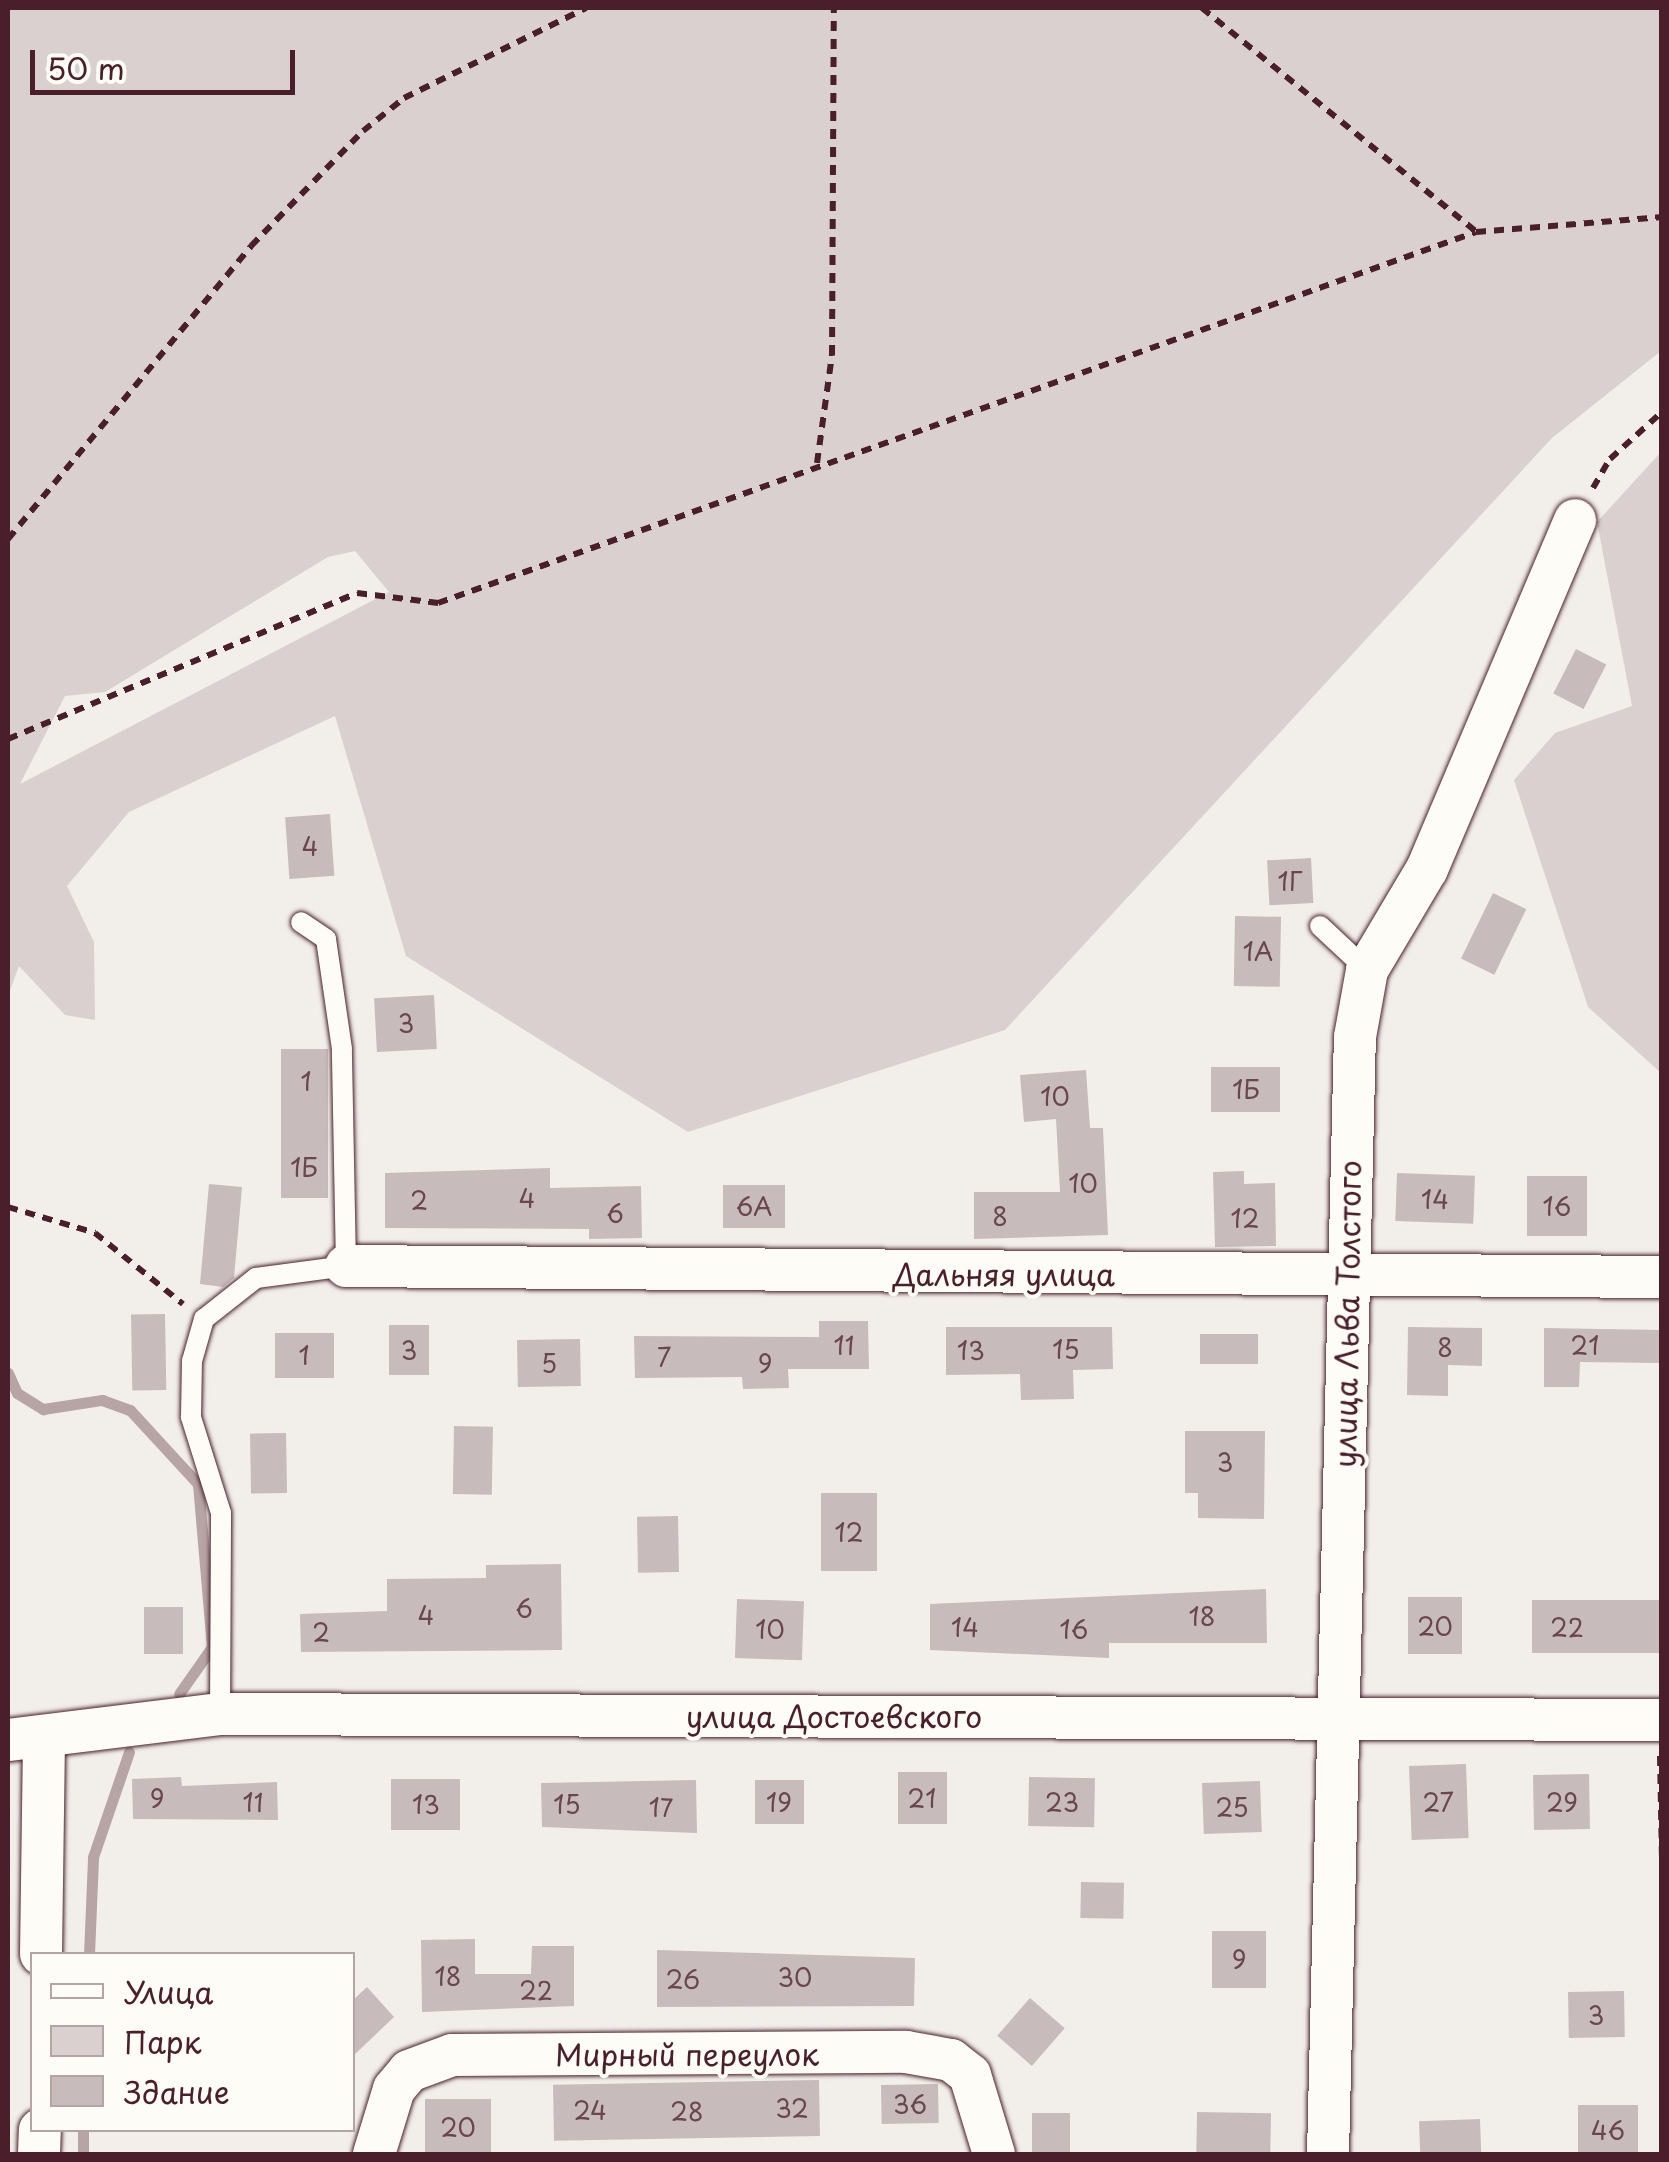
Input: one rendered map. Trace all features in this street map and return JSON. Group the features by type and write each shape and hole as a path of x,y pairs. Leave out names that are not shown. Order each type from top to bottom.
{"street":[{"name":"улица Льва Толстого","path":"1328,2154 1354,1038 1368,970 1428,869 1575,520"},
{"name":"Дальняя улица","path":"346,1266 1662,1277"},
{"name":"улица Достоевского","path":"26,1739 220,1714 1661,1720"},
{"path":"26,1739 41,1952"},
{"name":"Мирный переулок","path":"374,2154 394,2089 429,2060 452,2055 886,2052 929,2052 970,2075 994,2154"}],"lane":[{"path":"220,1714 221,1513 191,1418 204,1319 256,1278 346,1266 342,1049 326,939 301,922"},
{"path":"1320,926 1368,970"}],"path":[{"path":"8,539 252,246 404,98 586,8"},
{"path":"817,463 832,355 834,8"},
{"path":"1202,8 1476,232"},
{"path":"8,740 358,593 438,604 817,463 1476,232 1662,217"},
{"path":"1575,520 1610,459 1662,412"},
{"path":"8,1207 95,1233 204,1319"},
{"path":"1661,1720 1662,1862"}],"green space":[{"path":"8,8 1661,8 1661,351 1552,438 1005,1030 688,1132 406,956 335,716 129,812 67,886 94,942 95,1020 65,1015 19,966 8,996","holes":["355,551 389,592 20,784 65,696 105,692 328,557"]},
{"path":"1661,452 1661,1073 1588,1007 1514,780 1555,733 1632,706 1597,522"}],"building":[{"path":"1576,649 1606,664 1584,709 1553,694"},
{"path":"330,814 334,876 289,879 285,817"},
{"path":"1311,858 1313,903 1269,905 1267,860"},
{"path":"1493,893 1526,909 1494,975 1461,959"},
{"path":"1235,916 1281,917 1280,987 1234,986"},
{"path":"434,995 437,1049 377,1052 374,998"},
{"path":"281,1049 328,1049 328,1198 281,1198"},
{"path":"1211,1067 1280,1067 1280,1112 1211,1112"},
{"path":"1086,1070 1090,1128 1103,1128 1108,1235 974,1239 974,1192 1060,1192 1056,1119 1024,1122 1020,1075"},
{"path":"550,1168 550,1188 641,1186 642,1238 589,1239 589,1229 385,1228 385,1173"},
{"path":"1244,1171 1244,1184 1275,1183 1276,1246 1215,1247 1213,1172"},
{"path":"1397,1173 1475,1176 1473,1224 1395,1221"},
{"path":"1527,1176 1587,1176 1587,1236 1527,1236"},
{"path":"209,1184 242,1187 234,1278 223,1287 200,1284"},
{"path":"723,1185 785,1185 785,1228 723,1228"},
{"path":"165,1314 166,1390 132,1391 131,1315"},
{"path":"819,1321 868,1321 869,1369 788,1369 789,1388 743,1389 742,1377 635,1378 634,1336 819,1337"},
{"path":"389,1325 429,1325 429,1375 389,1375"},
{"path":"946,1327 1112,1327 1113,1369 1073,1370 1074,1399 1021,1400 1020,1374 946,1375"},
{"path":"1408,1327 1482,1328 1482,1366 1448,1365 1448,1396 1407,1395"},
{"path":"1544,1328 1662,1330 1662,1363 1580,1362 1579,1387 1544,1387"},
{"path":"275,1333 334,1333 334,1378 275,1378"},
{"path":"1200,1334 1258,1334 1258,1364 1200,1364"},
{"path":"580,1339 581,1386 518,1387 517,1340"},
{"path":"454,1426 493,1427 492,1495 453,1494"},
{"path":"1185,1431 1265,1431 1264,1519 1198,1518 1198,1493 1185,1493"},
{"path":"286,1433 287,1493 251,1494 250,1434"},
{"path":"821,1493 877,1493 877,1571 821,1571"},
{"path":"678,1516 679,1572 638,1573 637,1517"},
{"path":"561,1564 562,1650 301,1652 300,1614 387,1611 387,1579 486,1578 486,1565"},
{"path":"1266,1589 1267,1643 1109,1643 1109,1658 930,1650 930,1604"},
{"path":"1408,1597 1462,1597 1462,1654 1408,1654"},
{"path":"737,1599 804,1601 802,1660 735,1658"},
{"path":"1532,1600 1662,1600 1662,1653 1532,1653"},
{"path":"144,1607 183,1607 183,1654 144,1654"},
{"path":"1466,1764 1469,1838 1412,1840 1409,1766"},
{"path":"898,1772 947,1772 947,1824 898,1824"},
{"path":"1589,1774 1590,1829 1534,1830 1533,1775"},
{"path":"181,1777 182,1786 277,1782 278,1820 133,1819 132,1779"},
{"path":"1029,1777 1095,1778 1094,1827 1028,1826"},
{"path":"391,1779 460,1779 460,1830 391,1830"},
{"path":"696,1780 697,1833 542,1827 541,1783"},
{"path":"755,1780 804,1780 804,1824 755,1824"},
{"path":"1260,1781 1262,1832 1204,1834 1202,1783"},
{"path":"1081,1882 1124,1883 1123,1919 1080,1918"},
{"path":"1212,1931 1266,1931 1266,1988 1212,1988"},
{"path":"475,1939 475,1974 531,1974 532,1946 574,1946 574,2006 422,2012 421,1940"},
{"path":"657,1950 915,1958 914,2006 657,2007"},
{"path":"367,1987 394,2017 355,2054 355,1998"},
{"path":"1624,1991 1625,2037 1569,2038 1568,1992"},
{"path":"1030,1998 1065,2028 1032,2066 997,2036"},
{"path":"819,2080 820,2136 554,2141 553,2085"},
{"path":"938,2084 939,2123 882,2124 881,2085"},
{"path":"425,2099 491,2099 491,2154 425,2154"},
{"path":"1578,2105 1638,2105 1638,2154 1578,2154"},
{"path":"1197,2112 1271,2113 1270,2154 1196,2154"},
{"path":"1032,2113 1070,2113 1070,2154 1032,2154"},
{"path":"1480,2119 1481,2154 1420,2154 1419,2121"}],"waterway":[{"path":"8,1373 17,1393 43,1409 102,1400 130,1410 198,1484 212,1647 179,1694"},
{"path":"89,1952 93,1857 129,1752"},
{"path":"83,2132 83,2154"}]}
